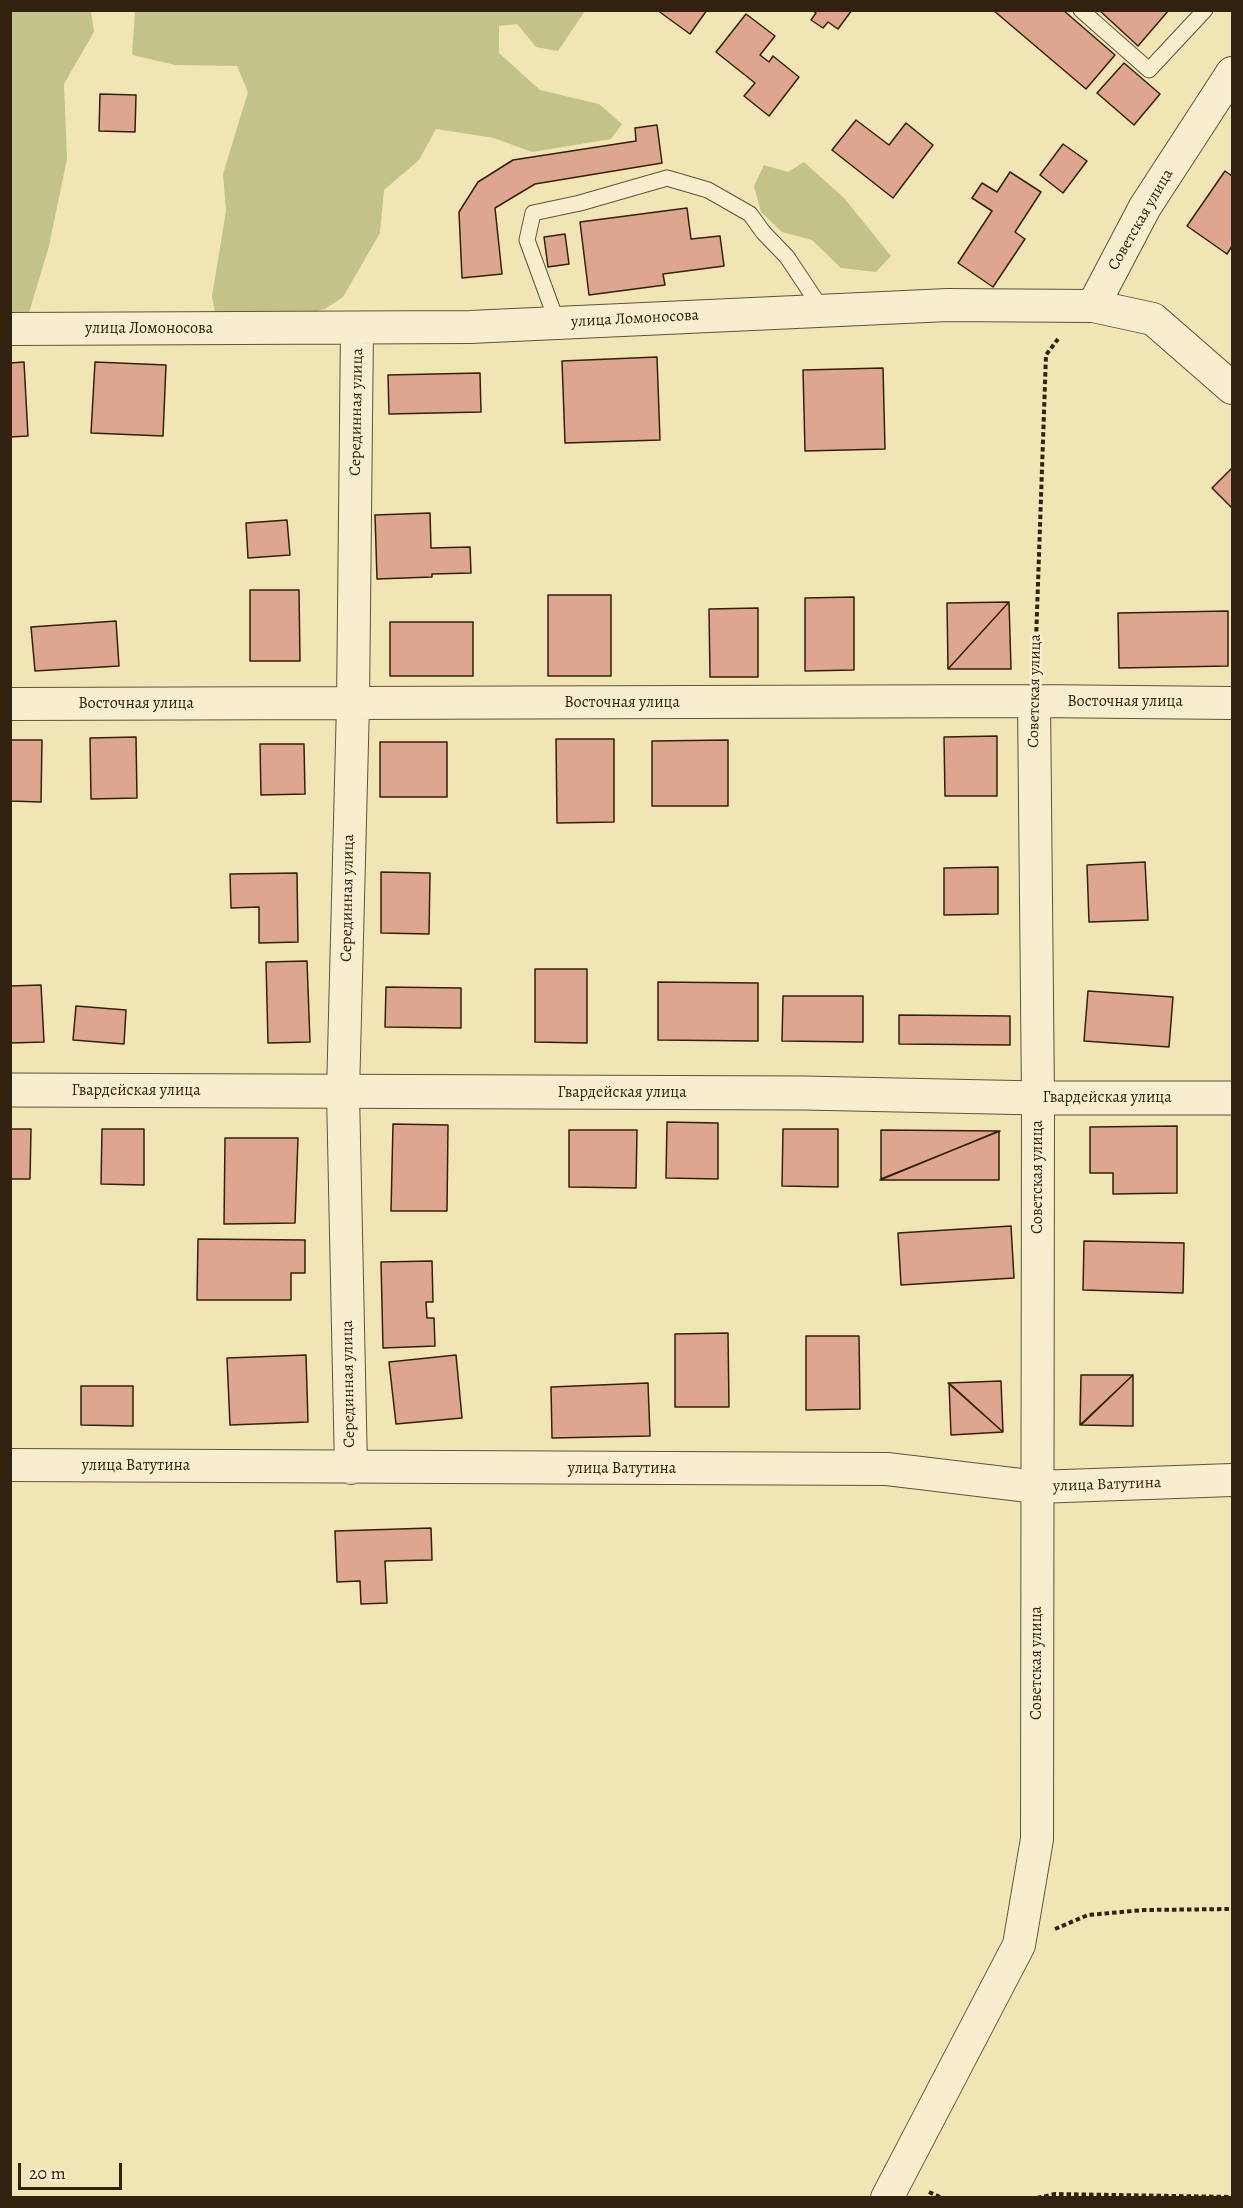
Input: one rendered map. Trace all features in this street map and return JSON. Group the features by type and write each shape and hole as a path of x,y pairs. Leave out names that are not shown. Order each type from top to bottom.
{"street":[{"name":"Советская улица","path":"1093,306 1145,207 1233,73"},
{"name":"улица Ломоносова","path":"10,329 470,327 948,305 1093,306 1153,319 1233,388"},
{"name":"Серединная улица","path":"351,1468 344,1093 353,704 357,328"},
{"name":"Советская улица","path":"887,2198 1019,1945 1037,1839 1038,1098 1034,701"},
{"name":"Восточная улица","path":"10,704 1034,701 1233,703"},
{"name":"Гвардейская улица","path":"10,1090 804,1093 1038,1098 1233,1098"},
{"name":"улица Ватутина","path":"10,1465 887,1470 1036,1487 1233,1480"}],"lane":[{"path":"1081,10 1149,70 1205,10"},
{"path":"558,322 527,240 533,213 580,203 667,178 708,190 750,214 763,232 788,257 824,311"}],"path":[{"name":"Советская улица","path":"1034,701 1046,355 1071,321 1093,306"},
{"path":"1019,1945 1088,1915 1144,1910 1233,1909"},
{"path":"1037,2198 1055,2194 1233,2198"}],"shaded area":[{"path":"10,11 91,11 94,32 64,84 67,159 49,246 28,316 11,316"},
{"path":"135,11 585,11 558,51 536,47 517,24 499,26 499,53 540,90 599,104 622,124 611,139 532,152 494,138 436,129 419,160 384,190 380,233 343,297 325,309 275,321 215,312 212,296 226,211 223,174 248,92 237,66 175,65 132,55"},
{"path":"804,162 844,198 891,256 876,272 841,268 812,240 782,232 761,212 754,186 764,165 788,172"}],"building":[{"path":"657,10 707,10 690,34"},
{"path":"812,10 852,10 838,29 828,22 823,28 811,20 816,13"},
{"path":"993,10 1063,10 1115,55 1086,89"},
{"path":"1099,10 1169,10 1138,46"},
{"path":"746,14 775,36 760,55 769,62 773,56 799,77 769,116 744,96 755,83 716,52"},
{"path":"1124,63 1160,94 1134,125 1097,93"},
{"path":"100,94 136,95 135,132 99,131"},
{"path":"856,120 889,145 906,123 933,145 893,198 832,150"},
{"path":"657,125 662,163 535,184 495,208 502,274 462,278 459,212 478,182 513,160 636,141 635,128"},
{"path":"1063,144 1087,161 1063,193 1040,175"},
{"path":"1225,171 1232,176 1232,246 1227,254 1187,226"},
{"path":"1010,172 1041,192 1015,232 1025,239 993,287 958,263 992,211 972,198 982,183 997,192"},
{"path":"687,208 691,239 720,236 724,266 663,274 665,285 589,295 580,222"},
{"path":"565,234 569,264 548,267 544,237"},
{"path":"657,357 660,440 565,443 562,361"},
{"path":"24,362 28,436 10,437 10,363"},
{"path":"95,362 166,365 163,436 91,433"},
{"path":"883,368 885,449 805,451 803,370"},
{"path":"480,373 481,412 389,414 388,375"},
{"path":"1232,468 1232,508 1212,488"},
{"path":"430,513 431,548 470,547 471,573 377,579 375,515"},
{"path":"287,520 290,555 248,558 246,523"},
{"path":"250,590 299,590 300,661 250,661"},
{"path":"548,595 611,595 611,676 548,676"},
{"path":"854,597 854,670 805,671 805,598"},
{"path":"1009,602 948,669 947,603"},
{"path":"1009,602 1011,669 948,669"},
{"path":"758,608 758,677 710,677 709,609"},
{"path":"1228,611 1228,666 1119,668 1118,613"},
{"path":"116,621 119,666 35,671 31,627"},
{"path":"390,622 473,622 473,676 390,676"},
{"path":"997,736 997,796 945,796 944,737"},
{"path":"136,737 137,798 91,799 90,738"},
{"path":"556,739 614,739 614,822 557,823"},
{"path":"10,740 42,740 41,802 10,801"},
{"path":"728,740 728,806 652,806 652,741"},
{"path":"380,742 447,742 447,797 380,797"},
{"path":"260,744 304,744 305,794 261,795"},
{"path":"1145,862 1148,920 1089,922 1087,865"},
{"path":"998,867 998,914 944,915 944,868"},
{"path":"381,872 430,873 429,934 381,933"},
{"path":"297,873 298,942 259,943 259,907 231,908 230,874"},
{"path":"307,961 310,1042 268,1043 266,962"},
{"path":"535,969 587,969 587,1043 535,1042"},
{"path":"658,982 758,983 758,1041 658,1040"},
{"path":"41,985 44,1042 10,1043 10,986"},
{"path":"386,987 461,988 461,1028 385,1027"},
{"path":"1088,991 1173,997 1169,1047 1084,1041"},
{"path":"783,996 863,996 863,1042 782,1041"},
{"path":"76,1006 126,1010 124,1044 73,1040"},
{"path":"899,1015 1010,1016 1010,1045 899,1044"},
{"path":"667,1122 718,1123 718,1179 666,1178"},
{"path":"393,1124 448,1125 447,1211 391,1211"},
{"path":"1177,1126 1177,1193 1113,1194 1113,1173 1090,1173 1090,1127"},
{"path":"10,1129 31,1129 30,1179 10,1179"},
{"path":"102,1129 144,1129 144,1185 101,1184"},
{"path":"783,1129 838,1129 838,1187 782,1186"},
{"path":"569,1130 637,1130 636,1188 569,1187"},
{"path":"881,1130 1000,1131 881,1179"},
{"path":"999,1131 999,1180 880,1180"},
{"path":"225,1138 298,1138 295,1223 224,1224"},
{"path":"1011,1226 1014,1278 901,1285 898,1233"},
{"path":"198,1239 305,1240 305,1273 291,1273 291,1300 197,1300"},
{"path":"1084,1241 1184,1243 1183,1293 1083,1290"},
{"path":"432,1261 433,1302 426,1302 427,1318 434,1318 435,1346 383,1348 381,1262"},
{"path":"728,1333 729,1407 675,1407 675,1334"},
{"path":"806,1336 859,1336 860,1409 806,1410"},
{"path":"306,1355 308,1422 230,1425 227,1358"},
{"path":"456,1355 462,1418 396,1424 389,1362"},
{"path":"1081,1375 1133,1375 1080,1425"},
{"path":"1133,1375 1133,1426 1081,1425"},
{"path":"1001,1381 1003,1432 948,1383"},
{"path":"648,1383 650,1436 552,1438 551,1387"},
{"path":"949,1383 1003,1432 951,1435"},
{"path":"81,1386 133,1386 133,1426 81,1425"},
{"path":"431,1528 432,1560 385,1561 387,1603 361,1604 360,1581 337,1582 335,1531"}]}
